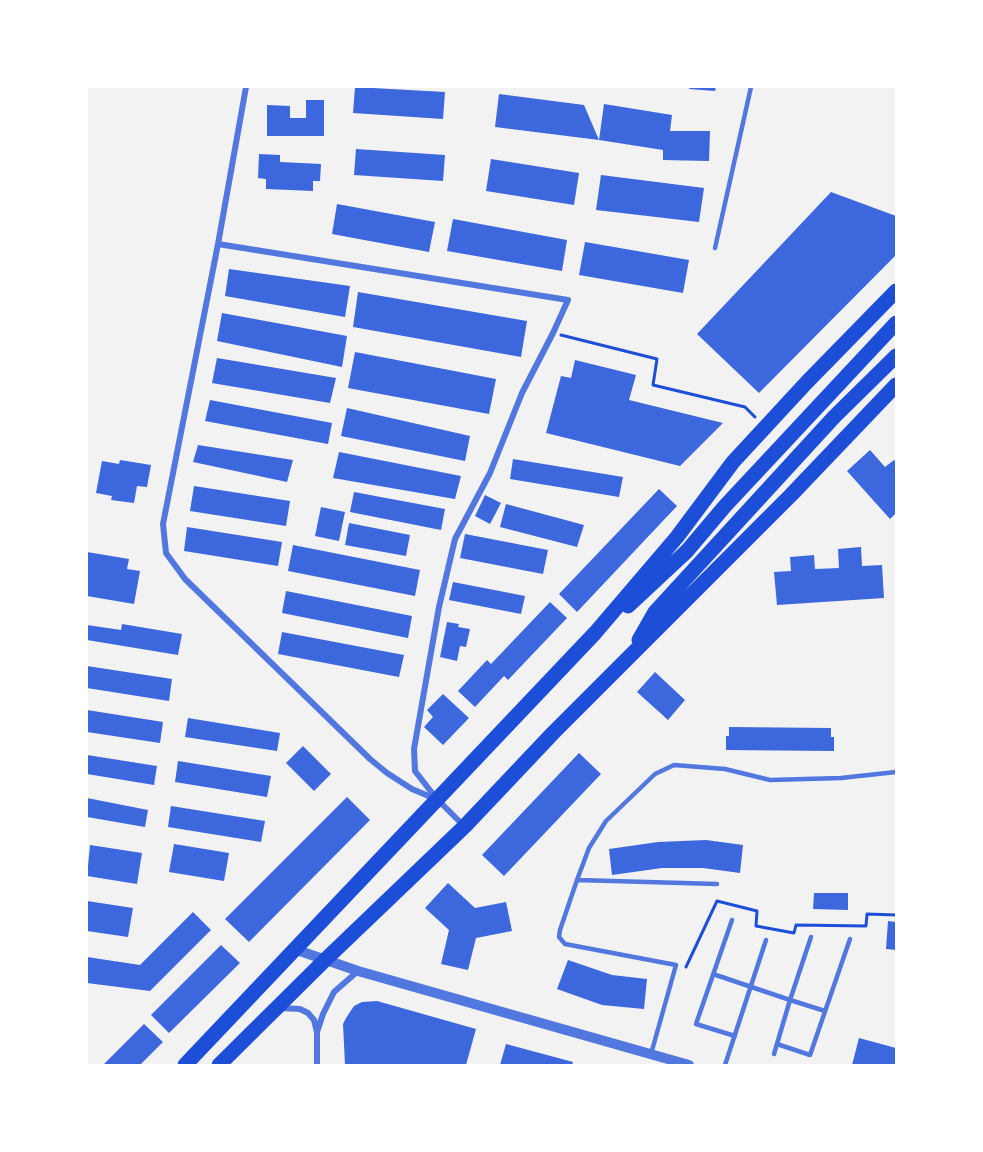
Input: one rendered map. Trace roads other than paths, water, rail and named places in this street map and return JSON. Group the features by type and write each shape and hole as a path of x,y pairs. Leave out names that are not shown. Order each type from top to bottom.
{"main road":[{"path":"185,1065 595,633 677,537 733,462 896,291"},
{"path":"595,633 647,590 687,551 725,506 896,323"},
{"path":"633,654 655,612 834,417 896,356"},
{"path":"219,1065 324,960 465,826 896,385"}],"street":[{"path":"246,87 163,524 166,553 185,579 370,759 412,789 438,800"},
{"path":"218,244 568,300 554,333 522,393 490,472 455,539 439,607 414,749 415,771 438,800 465,826"},
{"path":"294,949 358,971 689,1065"},
{"path":"317,1032 322,1014 334,992 358,971"},
{"path":"277,1008 300,1009 314,1020 317,1032 317,1065"}],"lane":[{"path":"715,248 752,87"},
{"path":"651,1054 676,965 565,944 559,938 589,848 606,820 655,774 674,765 725,769 770,780 841,778 896,772"},
{"path":"577,880 717,884"},
{"path":"732,920 696,1024 735,1036"},
{"path":"774,1054 811,937"},
{"path":"777,1044 810,1055 850,939"},
{"path":"725,1065 766,940"},
{"path":"713,975 825,1011"}]}
